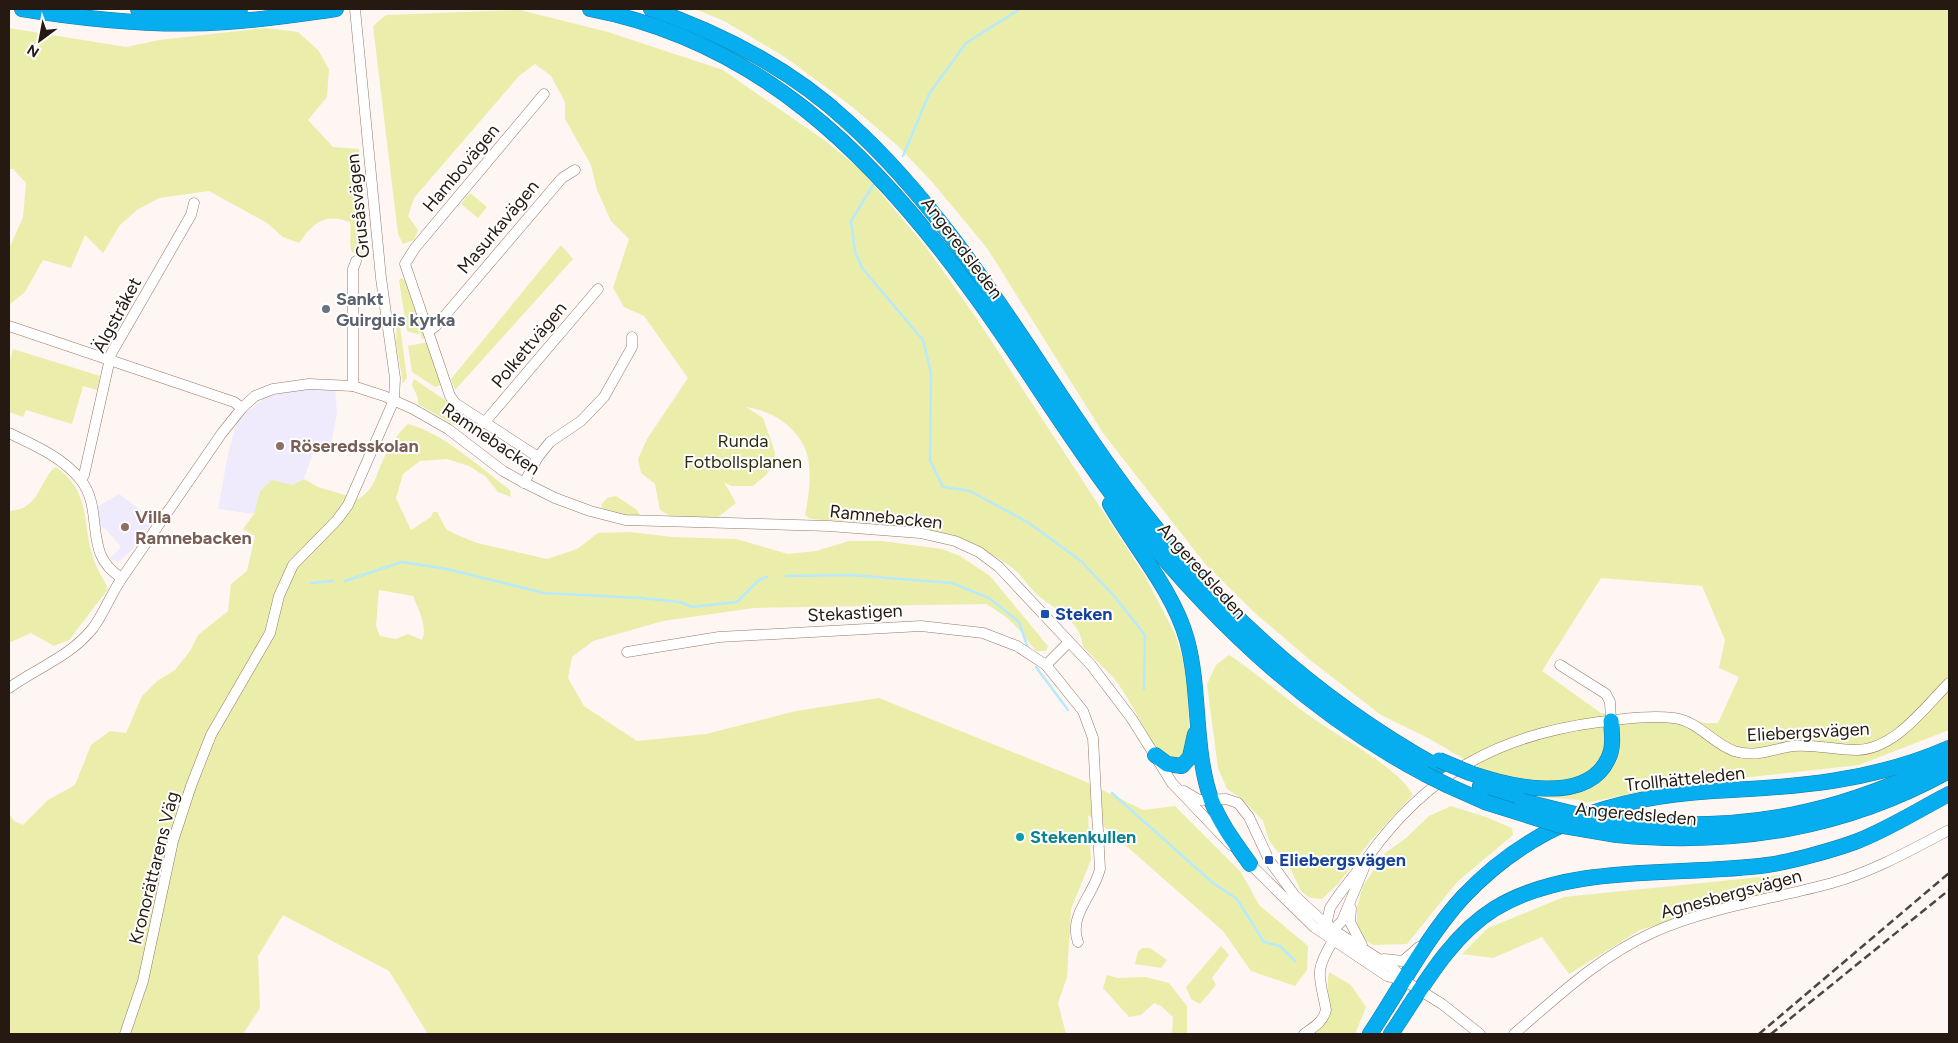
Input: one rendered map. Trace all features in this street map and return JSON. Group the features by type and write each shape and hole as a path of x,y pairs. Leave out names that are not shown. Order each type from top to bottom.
{"highway":[{"path":"22,9 96,20 181,24 269,19 336,9"},
{"path":"138,9 171,11 240,9"},
{"name":"Angeredsleden","path":"590,9 636,20 703,46 768,82 827,125 892,190 937,244 980,301 1073,440 1154,547 1225,626 1279,675 1333,718 1382,750 1434,767 1461,779 1487,796 1558,825 1620,829 1711,839 1746,836 1802,827 1877,804 1949,772"},
{"name":"Angeredsleden","path":"651,9 707,31 780,70 847,121 880,152 927,206 972,265 1092,440 1175,551 1228,607 1277,653 1344,708 1434,767"},
{"path":"1073,440 1182,625 1191,662 1204,764 1212,800 1222,822 1250,864"},
{"path":"1155,755 1172,766 1182,766 1186,763 1193,750 1196,708"},
{"path":"1434,767 1461,779 1490,780 1524,787 1555,788 1574,785 1596,774 1608,760 1612,746 1611,721"},
{"name":"Trollhätteleden","path":"1370,1034 1443,922 1462,898 1502,862 1528,843 1563,823 1595,810 1655,798 1832,783 1889,770 1949,748"},
{"name":"Angeredsleden","path":"1620,829 1726,825 1803,813 1846,801 1949,758"},
{"path":"1391,1034 1452,946 1480,919 1510,900 1538,888 1561,882 1769,865 1855,842 1949,794"}],"street":[{"name":"Grusåsvägen","path":"355,9 381,278 389,344 396,378 394,400"},
{"name":"Hambovägen","path":"429,331 405,264 419,242 544,94"},
{"name":"Masurkavägen","path":"429,331 436,326 562,178 575,170"},
{"name":"Älgstråket","path":"81,479 86,468 108,360 191,215 194,203"},
{"path":"353,386 353,269 356,261"},
{"name":"Polkettvägen","path":"484,423 598,289"},
{"path":"9,326 234,402 242,408"},
{"path":"429,331 450,396 455,404 538,457"},
{"path":"524,483 538,457 550,442 581,421 604,397 632,347 632,338"},
{"name":"Ramnebacken","path":"9,688 58,659 83,638 103,612 122,578 193,474 242,408 255,396 273,389 309,384 353,386 394,400 448,429 504,471 524,483 564,501 625,520 872,528 920,533 954,541 979,552 999,567 1113,691 1172,783 1297,912 1333,941 1387,976 1405,981 1420,990 1480,1034"},
{"name":"Kronorättarens Väg","path":"125,1034 143,981 173,841 190,786 211,736 270,633 279,596 293,565 338,520 348,505 394,400"},
{"path":"9,433 52,455 81,479 91,499 100,558 111,572 122,578"},
{"name":"Stekastigen","path":"627,652 719,637 921,626 983,633 1017,646 1046,665"},
{"path":"1069,642 1046,665 1083,712 1091,729 1094,745 1100,869 1095,884 1078,914 1076,935 1078,942"},
{"path":"1560,665 1606,694 1610,702 1611,721"},
{"name":"Eliebergsvägen","path":"1333,941 1327,921 1330,908 1368,856 1400,817 1430,790 1475,758 1499,746 1562,727 1611,721 1676,718 1695,726 1724,746 1750,754 1813,745 1858,750 1871,748 1894,738 1949,683"},
{"name":"Ramnebacken","path":"1172,783 1194,798 1232,800 1243,808 1278,874 1295,896 1330,928 1393,968 1405,981"},
{"name":"Agnesbergsvägen","path":"1514,1034 1592,969 1653,932 1683,921 1859,874 1893,860 1949,830"},
{"name":"Eliebergsvägen","path":"1330,928 1335,928 1342,921 1368,856"},
{"name":"Eliebergsvägen","path":"1355,889 1350,922 1354,934 1366,950"},
{"name":"Ramnebacken","path":"1378,958 1397,962 1410,957 1443,922"},
{"path":"1304,1034 1316,1026 1326,1010 1318,976 1323,958 1333,941"}],"shaded area":[{"name":"Röseredsskolan","path":"335,388 337,413 332,439 326,453 313,453 304,479 292,485 260,491 254,514 218,509 228,454 237,421 264,398 290,390"},
{"name":"Villa Ramnebacken","path":"119,494 154,520 133,549 118,562 110,559 121,547 107,530 98,525 97,507"}],"green space":[{"path":"695,9 1949,9 1949,730 1859,765 1669,786 1580,804 1579,800 1543,797 1478,767 1428,738 1381,715 1310,660 1255,613 1206,565 1103,433 987,248 933,183 897,145 850,105 785,57 724,21","holes":["1601,578 1702,586 1725,640 1719,668 1739,677 1718,723 1704,723 1684,715 1620,716 1601,713 1542,671"]},
{"name":"Runda Fotbollsplanen","path":"520,10 608,32 723,70 827,142 863,172 926,247 977,319 1145,576 1175,634 1187,673 1188,749 1179,760 1170,760 1156,749 1127,697 1114,678 1083,647 1078,631 1073,624 1061,612 1036,594 1014,569 991,554 967,543 942,535 890,525 810,519 805,515 809,484 807,454 798,436 775,416 746,407 763,418 775,452 774,464 767,474 753,486 731,486 724,482 736,503 717,518 670,516 660,510 655,484 641,473 638,459 647,439 688,378 644,316 624,307 613,288 629,239 611,221 597,190 591,165 565,119 565,102 551,76 535,64 519,76 414,198 408,216 418,230 414,240 403,244 398,234 373,26 386,15"},
{"path":"9,28 126,47 159,40 266,28 298,32 318,50 329,69 327,97 308,120 333,147 359,149 368,245 361,256 352,252 350,222 341,219 320,221 299,243 283,237 267,223 209,191 159,198 137,210 120,225 103,253 85,235 71,268 43,260 25,292 9,305 9,249 23,217 26,183 13,169 9,169"},
{"path":"470,193 487,207 478,218 461,204"},
{"path":"561,245 573,259 455,390 451,379"},
{"path":"401,278 406,281 427,338 422,339 420,333 407,331 399,280"},
{"path":"397,319 399,319 407,378 403,383 396,343"},
{"path":"429,342 443,384 435,387 412,372 408,346"},
{"path":"13,349 100,376 97,390 83,386 72,424 26,410 23,417 9,412 9,364"},
{"path":"414,379 461,411 460,428 418,404 418,398 412,385"},
{"path":"408,424 435,435 448,443 510,490 511,497 498,492 486,477 469,466 447,459 420,461 403,474 396,498 411,530 431,517 433,512 437,512 446,529 455,534 477,543 547,559 577,549 598,533 630,532 672,537 736,539 788,554 816,551 849,541 882,541 942,549 960,556 990,576 1048,646 1046,651 1036,651 1014,624 986,604 754,608 663,621 593,641 572,657 568,678 584,706 637,741 706,734 796,711 879,698 1082,780 1143,810 1175,806 1240,871 1260,906 1308,946 1307,970 1295,986 1251,971 1223,931 1108,830 1088,815 1091,860 1071,909 1067,977 1058,1003 1066,1034 428,1034 389,971 283,915 258,956 260,1008 243,1034 9,1034 9,813 14,821 23,825 48,800 75,785 91,745 110,731 126,733 142,696 157,681 175,670 190,651 198,635 228,611 231,584 247,571 255,536 243,529 254,514 260,491 272,480 292,485 304,479 318,487 358,499 369,490 390,447","holes":["379,590 413,596 423,624 424,635 422,640 408,634 396,639 380,636 376,626"]},
{"path":"56,467 67,476 80,496 93,558 108,589 69,640 54,646 31,633 9,643 9,511 28,505 39,492 50,472"},
{"path":"616,496 637,510 640,515 622,515 602,508 601,505 607,498"},
{"path":"1229,655 1311,717 1382,763 1405,784 1413,795 1371,840 1338,884 1322,899 1310,898 1301,891 1291,870 1269,840 1263,821 1242,799 1227,789 1218,768 1207,684 1216,665"},
{"path":"1451,806 1486,817 1512,828 1513,835 1457,882 1407,944 1373,945 1362,938 1357,927 1357,907 1363,886 1385,853 1406,838 1429,816"},
{"path":"1791,874 1794,885 1640,930 1569,974 1542,937 1493,958 1462,954 1488,928 1564,897"},
{"path":"1221,946 1229,955 1212,978 1216,985 1200,1004 1191,999 1186,987"},
{"path":"1142,948 1150,948 1167,960 1161,968 1135,964 1138,952"},
{"path":"1329,972 1351,985 1366,1007 1355,1034 1313,1034 1322,1026 1329,1012"},
{"path":"1107,975 1118,978 1145,977 1169,983 1187,1006 1187,1034 1172,1034 1173,1017 1161,1006 1154,1003 1141,1015 1129,1017 1103,988"}],"waterway":[{"path":"903,156 929,94 966,43 1020,9"},
{"path":"873,185 851,221 855,252 862,268 923,340 931,373 930,460 943,487 970,491 1029,523 1081,561 1115,597 1145,635 1144,689"},
{"path":"345,581 402,562 447,569 544,593 642,598 680,602 692,607 737,602 759,580 767,577"},
{"path":"786,576 851,575 952,583 989,598 1019,622 1028,648"},
{"path":"311,583 333,581"},
{"path":"1036,667 1068,710"},
{"path":"1112,793 1213,883 1237,899 1264,942 1280,946 1295,961"}],"railway":[{"path":"1759,1034 1949,873"},
{"path":"1771,1034 1949,890"}],"place":[{"name":"Sankt Guirguis kyrka","path":"326,309"},
{"name":"Röseredsskolan","path":"280,446"},
{"name":"Villa Ramnebacken","path":"125,527"},
{"name":"Steken","path":"1045,614"},
{"name":"Stekenkullen","path":"1020,837"},
{"name":"Eliebergsvägen","path":"1269,860"}]}
